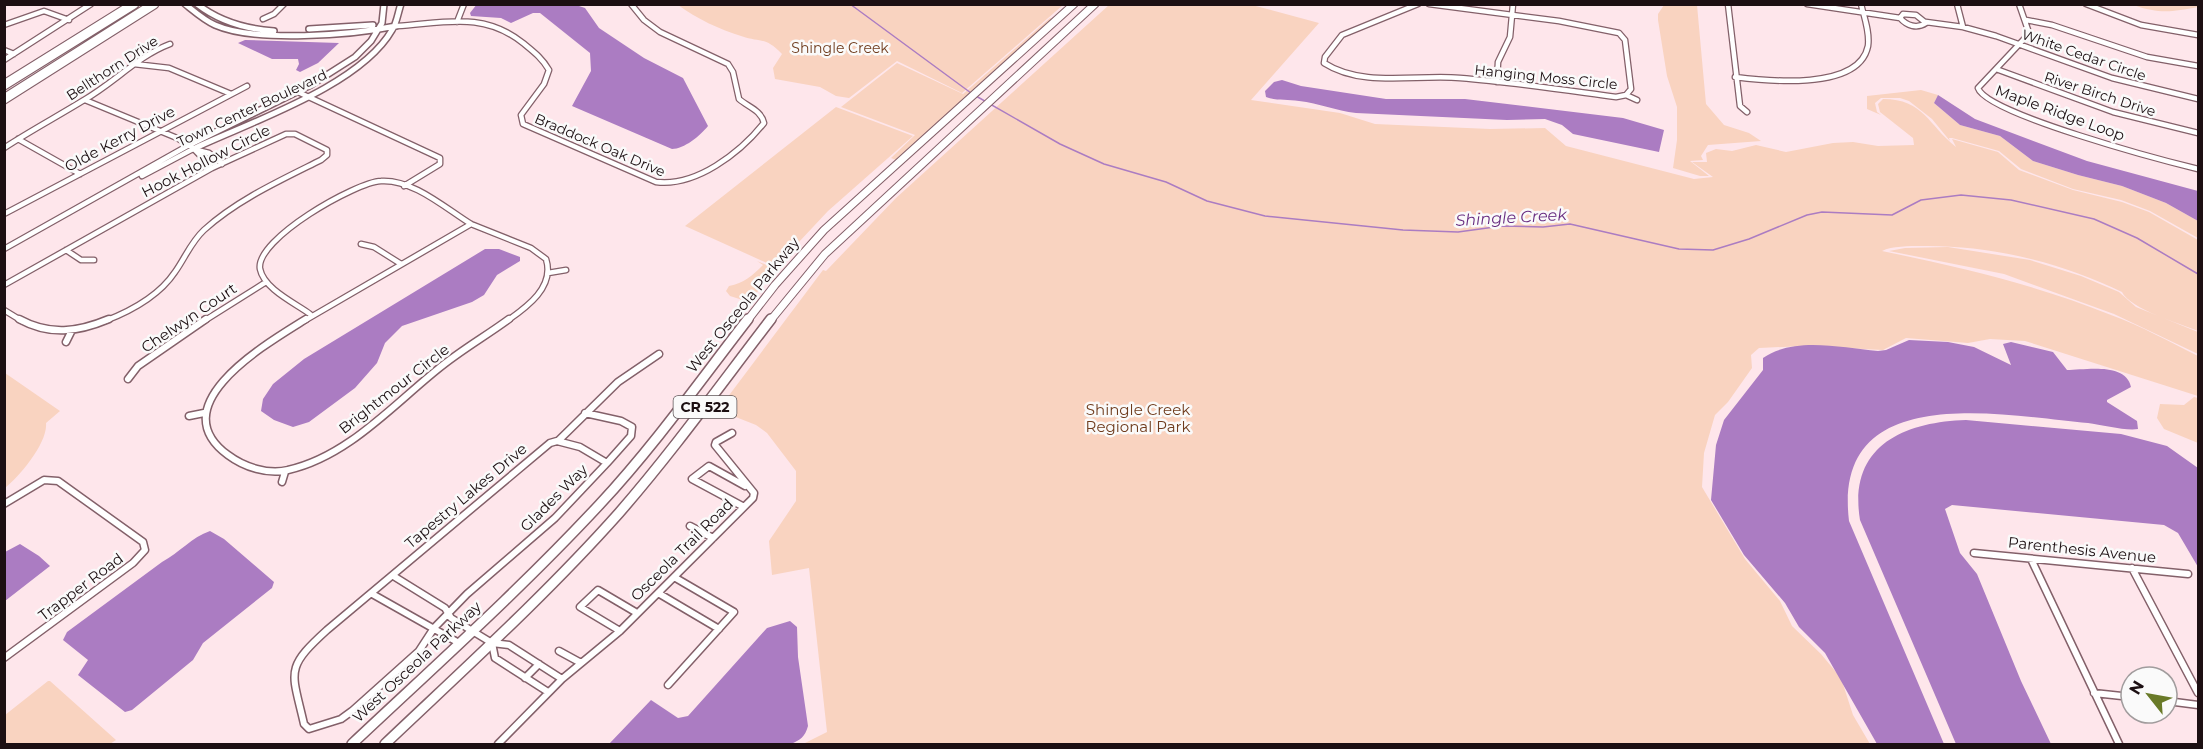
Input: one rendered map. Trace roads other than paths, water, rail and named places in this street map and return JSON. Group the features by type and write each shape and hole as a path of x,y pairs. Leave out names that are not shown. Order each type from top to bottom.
{"highway":[{"path":"4,85 134,4"},
{"path":"4,99 154,4"}],"main road":[{"name":"West Osceola Parkway","path":"352,744 549,558 601,503 650,446 791,266 842,211 1074,4"},
{"name":"West Osceola Parkway","path":"386,744 568,568 648,480 786,299 819,260 1095,4"}],"street":[{"path":"4,60 91,4"},
{"path":"185,4 195,14 212,24 250,34 281,35 379,27"},
{"path":"197,4 222,21 268,31 397,26"},
{"path":"263,19 274,14 284,4"},
{"name":"Town Center Boulevard","path":"4,249 191,147 329,76 370,43 384,15 384,4"},
{"name":"Town Center Boulevard","path":"191,147 308,98 335,83 376,51 397,26 401,4"},
{"path":"457,22 464,4"},
{"name":"Braddock Oak Drive","path":"397,26 481,22 501,27 547,65 548,77 521,115 524,124 656,182 672,184 689,181 756,133 761,128 764,119 739,99 735,89 733,70 725,61 664,34 641,20 631,4"},
{"name":"Hanging Moss Circle","path":"1418,4 1342,35 1324,57 1324,63 1329,68 1364,75 1392,78 1448,77 1616,97 1626,95 1631,89 1625,40 1619,33 1606,29 1429,4"},
{"path":"1497,82 1498,62 1510,37 1513,4"},
{"path":"1728,4 1731,51 1740,106 1747,112"},
{"name":"White Cedar Circle","path":"1807,4 1900,18 1914,26 1923,26 1926,22 1964,27 2020,44 2112,78 2199,99"},
{"path":"1735,77 1769,81 1798,81 1822,78 1844,71 1866,51 1868,38 1861,4"},
{"path":"1908,4 1910,14"},
{"path":"1957,4 1964,27"},
{"path":"2019,4 2028,30 2020,44"},
{"path":"2086,4 2131,23 2173,33 2199,35"},
{"path":"4,25 44,11 69,20"},
{"path":"1900,18 1903,14 1910,14 1926,22"},
{"path":"2026,20 2052,25 2147,57 2199,66"},
{"name":"Bellthorn Drive","path":"4,148 54,116 85,100 154,50 170,44"},
{"name":"Maple Ridge Loop","path":"2020,44 1978,91 1994,104 2083,137 2158,160 2199,169"},
{"path":"4,50 14,54"},
{"path":"134,64 169,68 231,94"},
{"name":"River Birch Drive","path":"1996,69 2113,112 2199,133"},
{"name":"Olde Kerry Drive","path":"5,214 247,86"},
{"path":"298,92 440,158 440,164 404,186"},
{"path":"1626,95 1637,100"},
{"path":"85,100 209,153 222,164"},
{"name":"Hook Hollow Circle","path":"4,285 212,168 286,134 295,134 327,150 327,155 321,160 225,212 188,248 172,278 159,290 107,320 72,330 52,331 33,327 4,310"},
{"path":"18,140 80,174"},
{"path":"191,147 212,168"},
{"path":"310,314 266,282 260,268 265,251 278,235 298,222 379,181 393,181 448,208 471,224 501,238 538,249 547,260 548,273 566,270"},
{"path":"189,416 204,413 216,387 237,366 310,314 471,224"},
{"path":"361,244 374,247 401,264"},
{"path":"66,250 81,260 94,260"},
{"name":"Brightmour Circle","path":"204,413 205,433 221,452 252,469 285,471 317,460 351,441 455,355 525,308 540,293 548,273"},
{"name":"Chelwyn Court","path":"128,379 138,366 228,304 266,282"},
{"path":"66,342 72,330"},
{"name":"Tapestry Lakes Drive","path":"434,628 419,651 352,711 341,719 309,729 304,724 294,667 298,657 374,595 534,456 550,443 558,441 634,369 659,354"},
{"name":"Glades Way","path":"449,615 480,581 523,548 555,518 631,436 632,427 621,421 585,413"},
{"name":"Osceola Trail Road","path":"498,744 562,679 620,631 744,507 754,493 715,445 716,442 732,433"},
{"path":"558,441 571,443 607,463"},
{"path":"744,507 692,479 708,466 748,487"},
{"path":"282,482 285,471"},
{"name":"Trapper Road","path":"4,504 44,480 58,481 143,542 145,550 134,563 4,658"},
{"path":"690,526 713,538"},
{"name":"Parenthesis Avenue","path":"1974,553 2188,574"},
{"path":"2031,559 2119,744"},
{"path":"2132,568 2199,693"},
{"path":"395,577 445,608 449,615 472,631 492,643 509,645 562,679"},
{"path":"669,685 734,612 674,577"},
{"path":"620,631 580,607 598,590 638,613"},
{"path":"658,593 719,629"},
{"path":"374,595 399,612 434,628 459,644"},
{"path":"434,628 449,615"},
{"path":"492,643 495,658 548,692"},
{"path":"559,651 581,663"},
{"path":"525,678 539,664"},
{"path":"2094,693 2119,696"},
{"path":"2179,702 2199,705"}],"waterway":[{"name":"Shingle Creek","path":"850,4 971,93"},
{"name":"Shingle Creek","path":"976,96 1060,144 1104,164 1166,182 1207,201 1265,216 1403,230 1458,232 1502,226 1543,227 1570,224 1679,249 1713,250 1749,239 1807,215 1822,212 1892,215 1921,200 1961,195 2011,200 2094,219 2137,238 2198,274"}],"park label":[{"name":"Shingle Creek Regional Park","path":"1138,418"}]}
